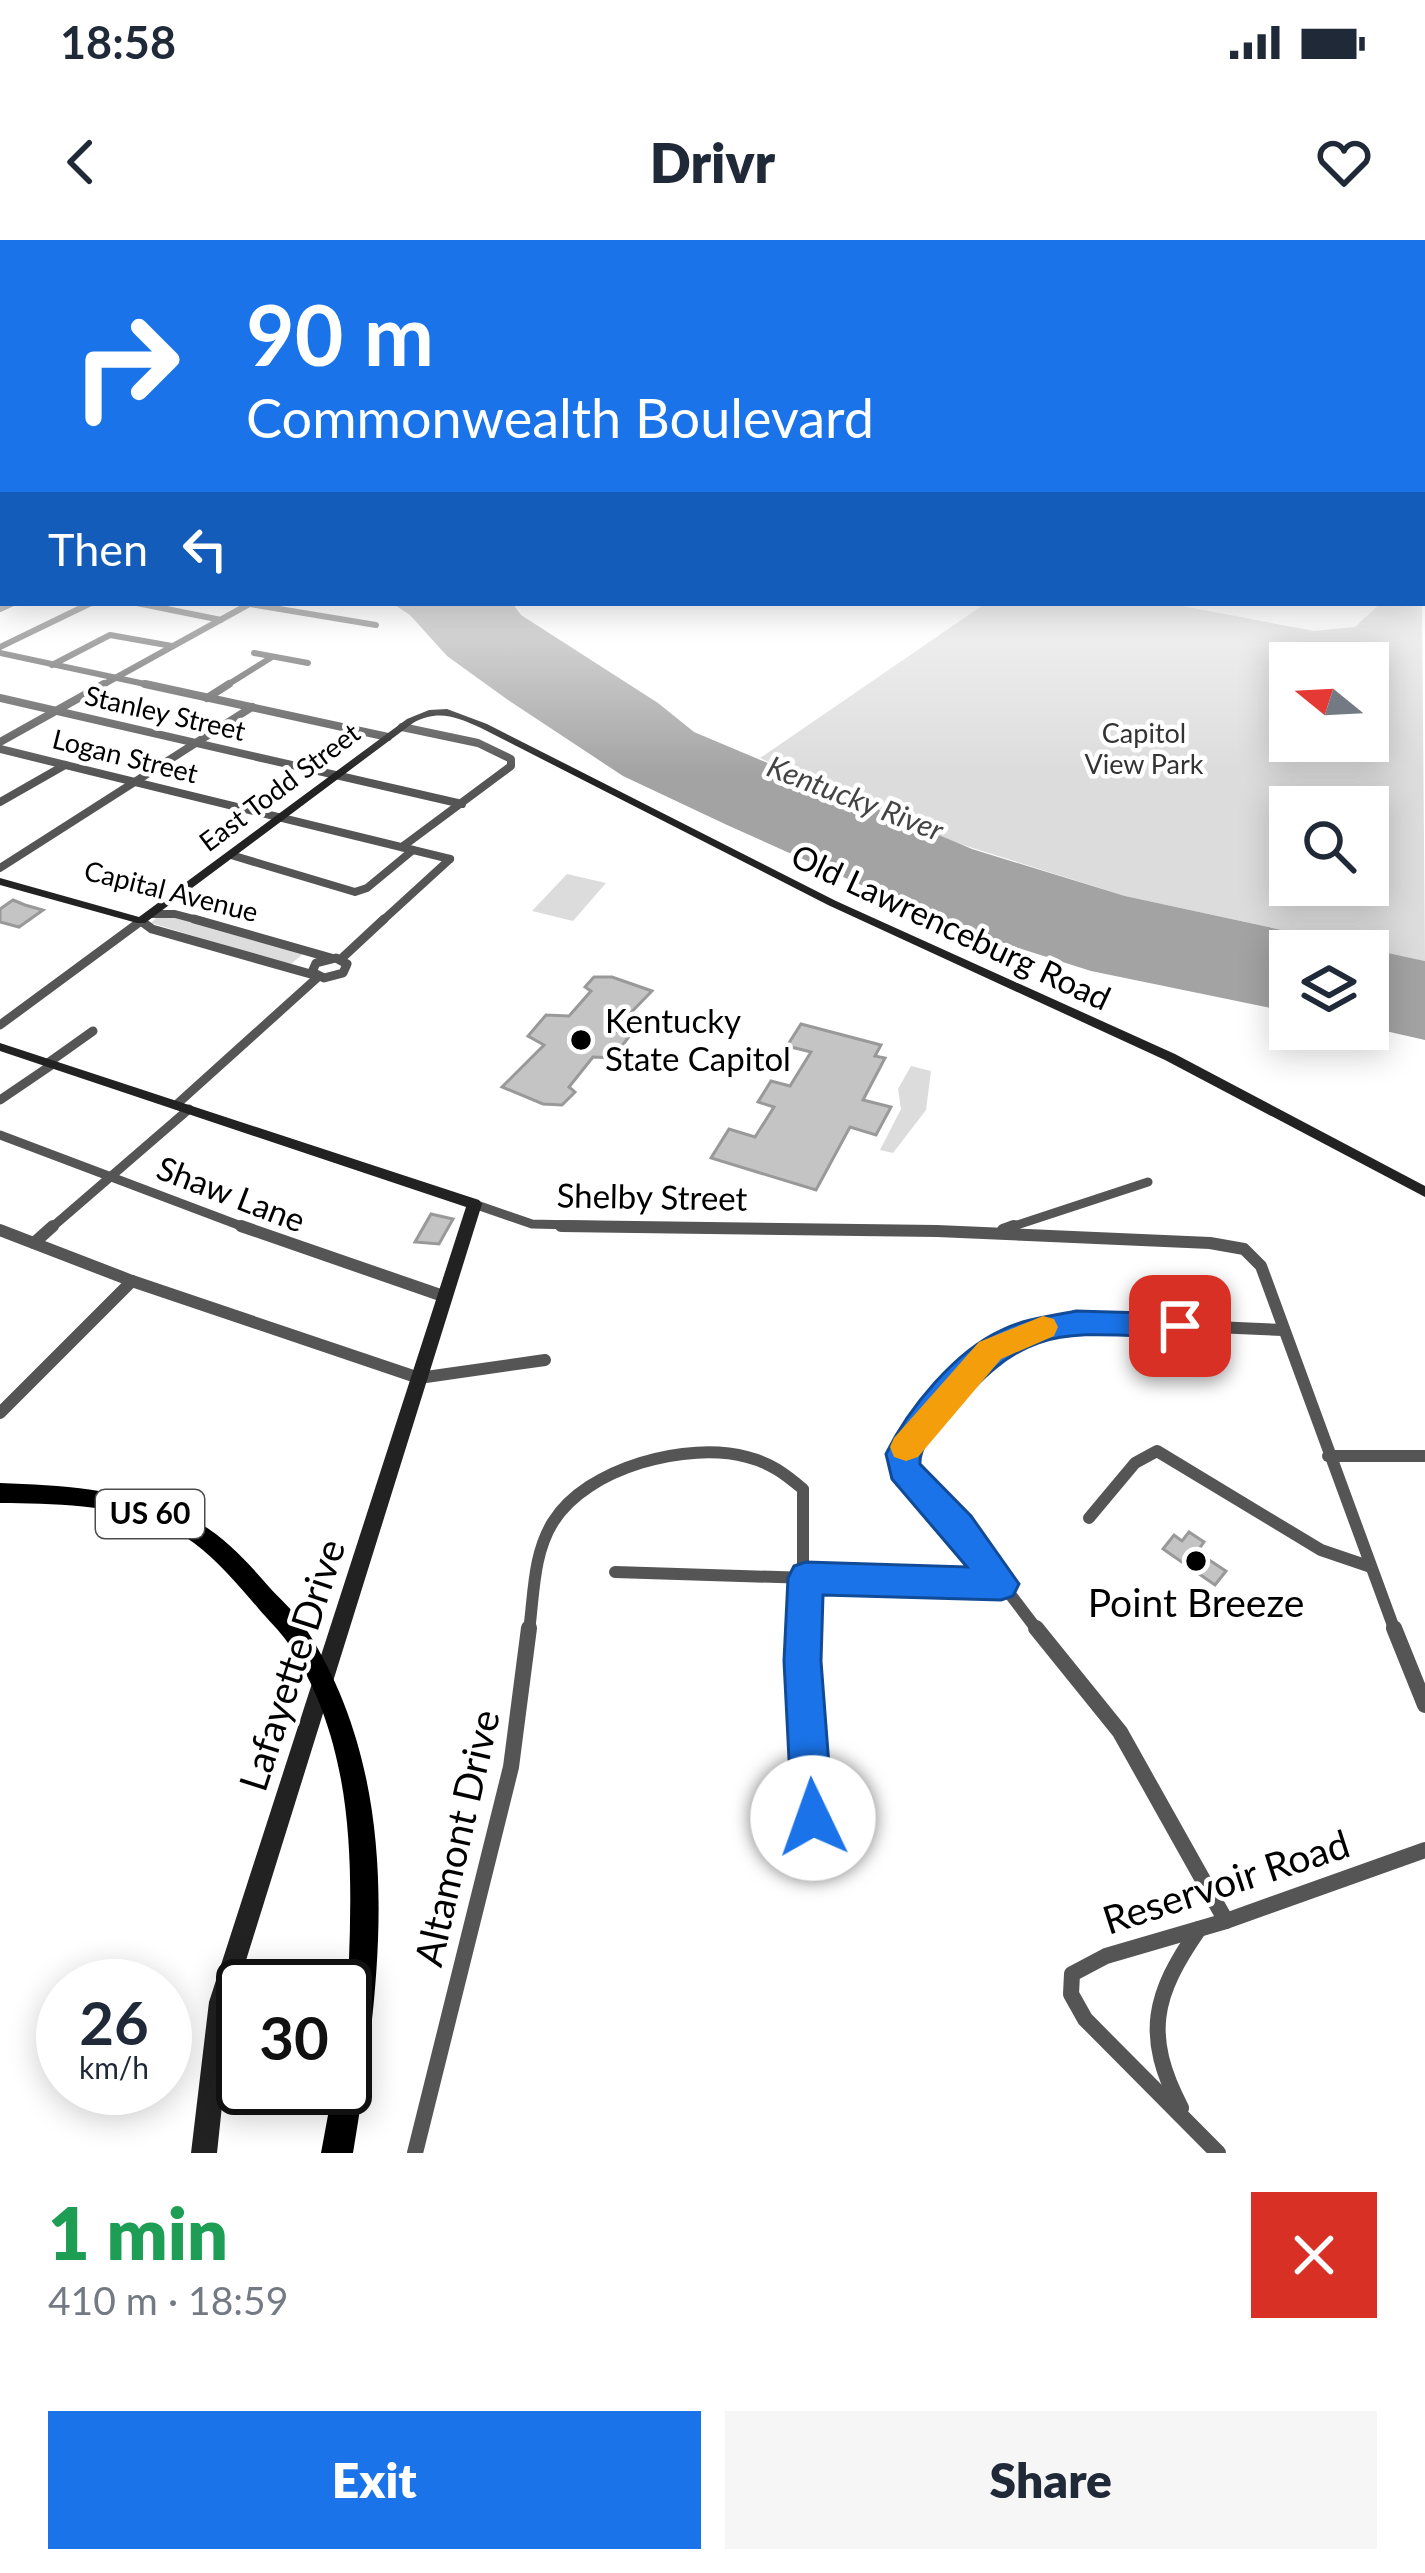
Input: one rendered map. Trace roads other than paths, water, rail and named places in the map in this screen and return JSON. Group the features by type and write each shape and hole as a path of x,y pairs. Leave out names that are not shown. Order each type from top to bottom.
{"main road":[{"name":"East Todd Street","path":"146,917 402,727 430,710 454,713"},
{"name":"Old Lawrenceburg Road","path":"454,713 832,903 1170,1057 1425,1192"},
{"name":"Capital Avenue","path":"0,873 146,917"},
{"name":"Shelby Street","path":"0,1047 474,1204"},
{"name":"Lafayette Drive","path":"203,2153 221,2002 474,1204"},
{"name":"US 60","path":"0,1493 60,1494 158,1517 196,1533 273,1601 320,1669 338,1712 354,1773 364,1855 366,1944 356,2050 337,2153"}],"street":[{"path":"0,650 85,606"},
{"path":"152,606 220,620"},
{"path":"0,745 245,606"},
{"path":"267,606 376,625"},
{"path":"52,665 110,635 172,646"},
{"path":"0,650 388,737"},
{"path":"254,653 308,663"},
{"path":"206,698 272,657"},
{"name":"Stanley Street","path":"0,698 462,804"},
{"path":"0,873 252,707"},
{"path":"230,855 355,892 367,888 407,848 512,766 511,759 478,743 402,727"},
{"name":"Logan Street","path":"0,745 450,859 336,958"},
{"path":"0,802 65,764"},
{"name":"Capital Avenue","path":"314,979 152,929 146,917 176,914 336,958"},
{"path":"0,1024 146,917"},
{"path":"34,1244 110,1178 314,979 343,973 347,964 336,958 316,963 314,979"},
{"path":"0,1100 93,1030"},
{"name":"Shaw Lane","path":"0,1135 314,1254 446,1297"},
{"path":"994,1234 1148,1182"},
{"name":"Shelby Street","path":"474,1204 554,1227 994,1234 1236,1246 1256,1258 1283,1330"},
{"path":"0,1230 132,1282 419,1378 545,1360"},
{"path":"0,1413 132,1282"},
{"path":"1226,1921 1120,1732 1001,1584 992,1565 909,1477 901,1462 911,1438 990,1350 1029,1331 1076,1322 1283,1330 1425,1705"},
{"path":"1089,1518 1135,1463 1157,1451 1321,1550 1371,1568"},
{"name":"Altamont Drive","path":"415,2153 511,1767 543,1533 573,1499 606,1476 647,1462 693,1455 739,1457 780,1468 803,1489 806,1578"},
{"path":"1328,1456 1425,1456"},
{"path":"615,1572 1001,1584"},
{"path":"806,1578 802,1661 813,1818"},
{"name":"Reservoir Road","path":"1218,2153 1085,2019 1070,1983 1072,1974 1091,1961 1226,1921 1425,1850"},
{"path":"1192,2126 1165,2078 1156,2026 1168,1971 1198,1929"}],"place":[{"name":"Kentucky State Capitol","path":"581,1040"},
{"name":"Point Breeze","path":"1196,1561"}],"park label":[{"name":"Capitol View Park","path":"1144,750"}],"water label":[{"name":"Kentucky River","path":"855,799"}]}
